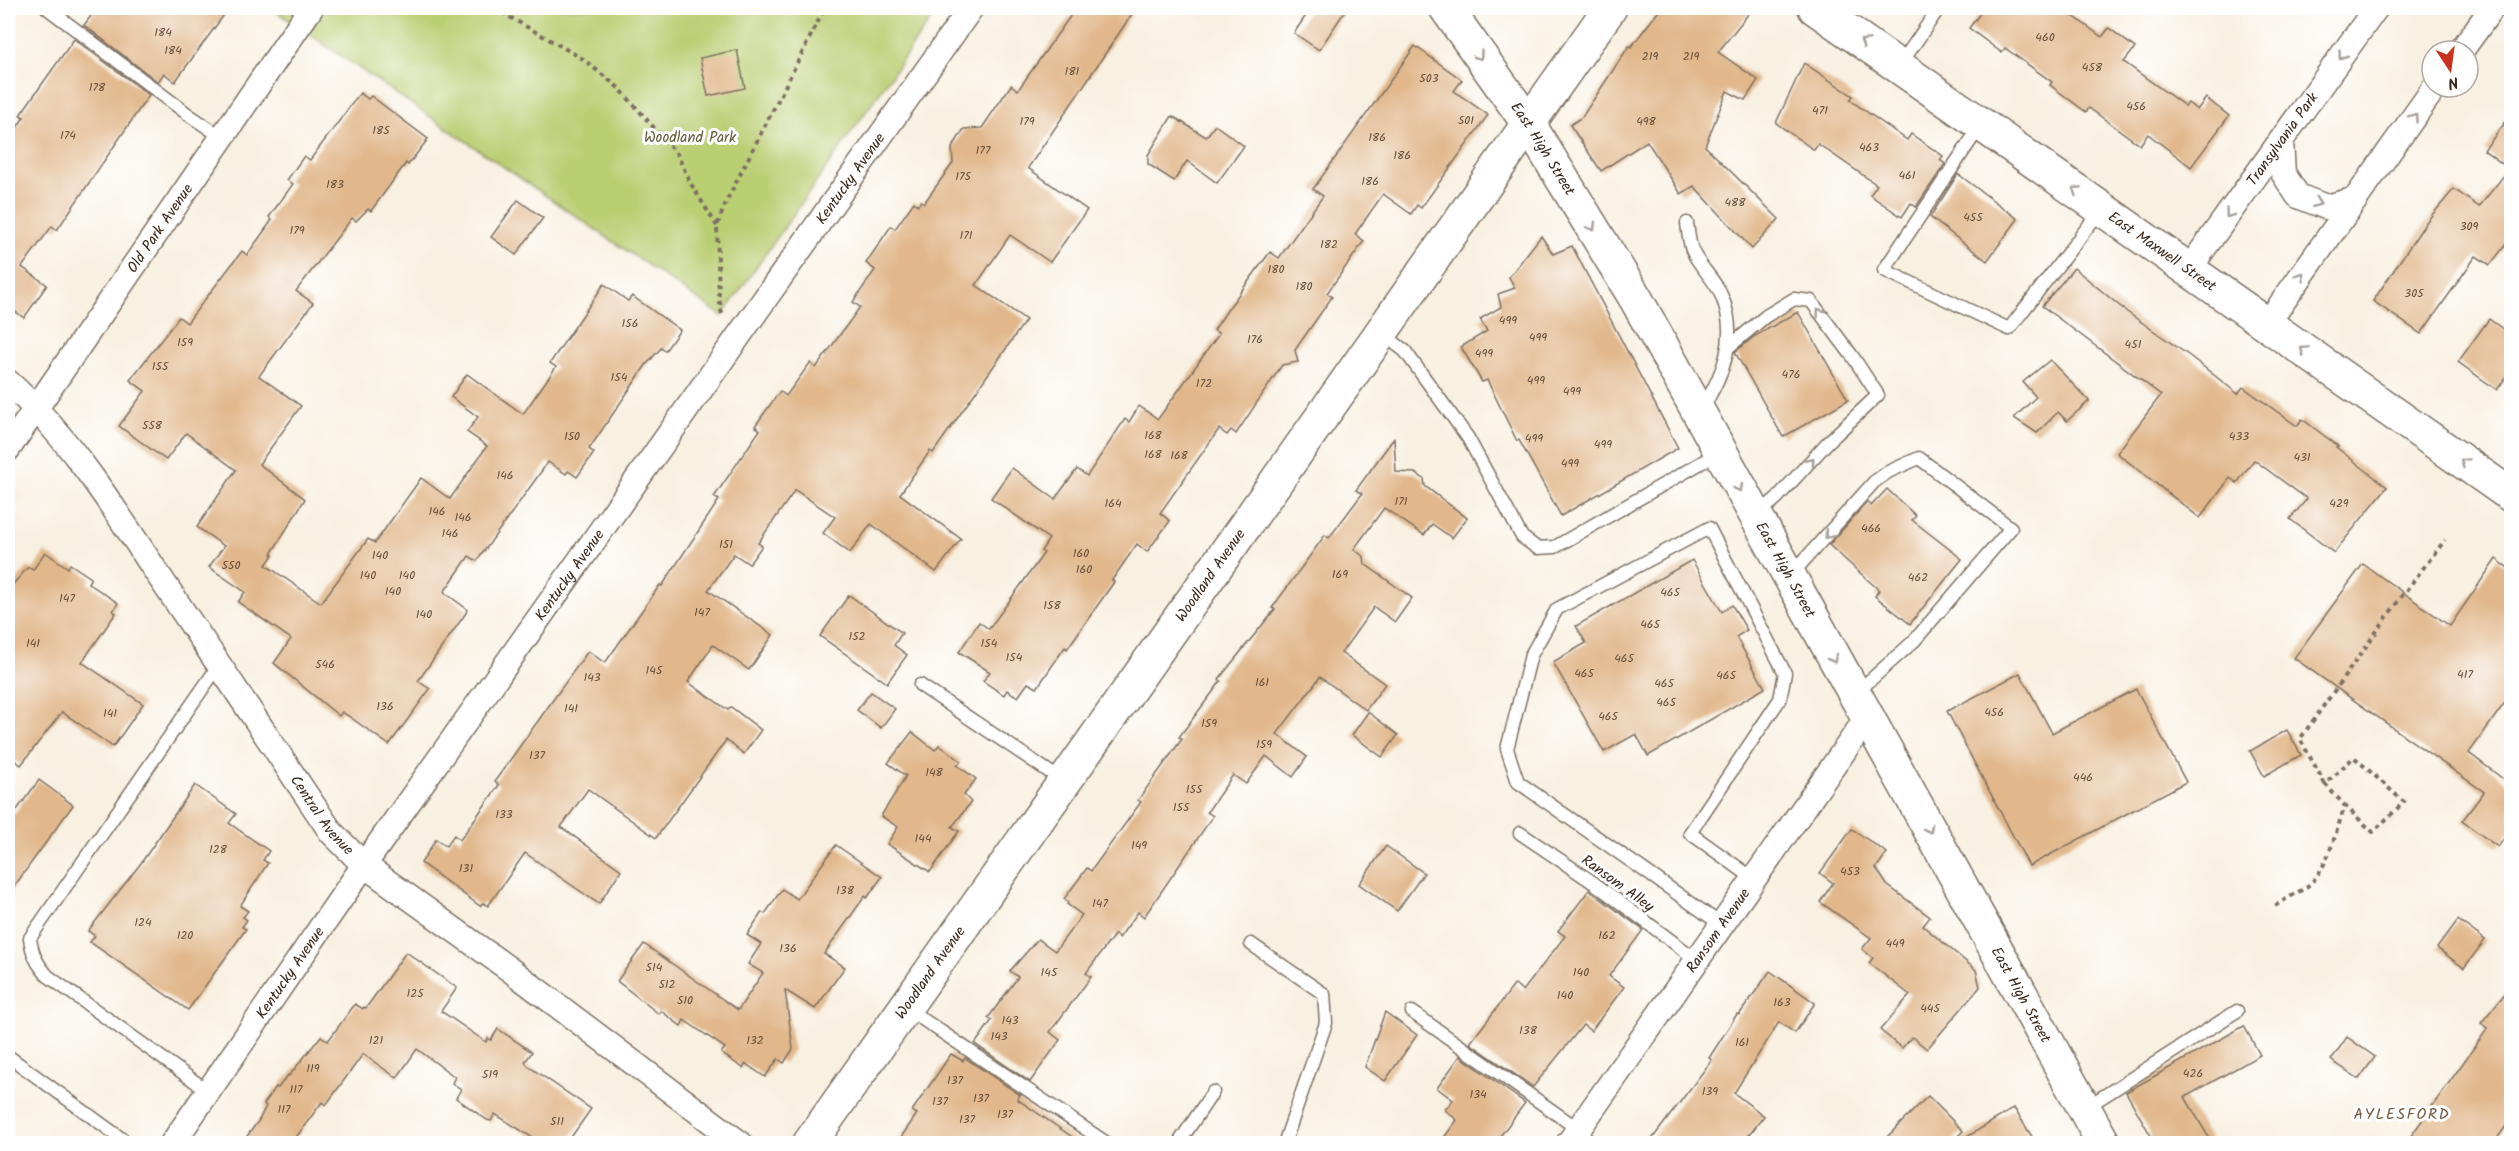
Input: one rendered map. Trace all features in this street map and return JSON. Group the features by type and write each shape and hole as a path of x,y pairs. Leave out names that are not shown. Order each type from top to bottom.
{"main road":[{"name":"East High Street","path":"1446,8 1528,123 1636,299 2104,1143"},
{"name":"Woodland Avenue","path":"809,1143 1610,8"},
{"name":"East Maxwell Street","path":"1815,8 2511,496"}],"street":[{"name":"Old Park Avenue","path":"8,448 311,8"},
{"name":"Kentucky Avenue","path":"172,1143 364,865 971,8"},
{"name":"Transylvania Park","path":"2189,269 2376,8"},
{"path":"2470,39 2492,8"},
{"path":"2267,324 2427,99"},
{"path":"2281,141 2283,173 2298,196 2326,207 2356,199"},
{"name":"Central Avenue","path":"8,382 37,408 59,433 332,832 364,865 509,969 741,1143"},
{"name":"Ransom Avenue","path":"1573,1136 1754,879 1860,706"}],"lane":[{"path":"47,8 189,115 222,137"},
{"path":"1899,66 1939,8"},
{"path":"1981,124 1884,270 2009,329 2102,208"},
{"path":"1687,223 1692,249 1722,296 1729,323 1730,346 1715,388 1699,414"},
{"path":"1730,346 1766,316 1794,299 1811,301 1878,395 1827,443 1777,498 1755,517"},
{"path":"1381,332 1405,351 1468,438 1522,537 1537,548 1555,546 1719,452"},
{"path":"1789,578 1874,482 1888,472 1919,458 2011,528 1860,706"},
{"path":"1722,925 1518,782 1507,749 1531,655 1557,609 1709,528 1785,673 1780,699 1690,832 1754,879"},
{"path":"208,1091 48,976 38,966 32,952 30,938 219,665"},
{"path":"920,685 1064,782"},
{"name":"Ransom Alley","path":"1520,833 1594,883 1697,960"},
{"path":"1251,944 1324,994 1326,1023 1284,1143"},
{"path":"905,1007 1108,1143"},
{"path":"2084,1108 2236,1011"},
{"path":"1412,1012 1573,1136"},
{"path":"9,1060 129,1143"},
{"path":"1178,1143 1213,1092"}],"path":[{"path":"494,8 583,59 620,88 677,154 717,226"},
{"path":"722,315 719,299 717,226 726,202 825,8"},
{"path":"2325,784 2354,757 2404,802 2373,832 2325,784 2300,739 2404,593 2445,540"},
{"path":"2275,906 2310,883 2328,861 2331,841 2345,806"}],"green space":[{"name":"Woodland Park","path":"271,8 939,8 722,316"}],"building":[{"path":"97,8 229,8 175,82 164,73 158,82 84,25"},
{"path":"1076,8 1136,8 1028,168 1087,210 1050,262 1010,235 976,285 1026,320 933,453 930,451 900,494 961,539 936,572 871,524 850,553 823,533 835,517 795,490 758,543 762,546 749,564 734,554 708,590 773,635 749,670 713,645 688,682 728,710 731,707 761,730 744,754 726,740 656,838 588,789 561,827 621,870 599,904 525,853 488,906 483,903 480,906 421,863 436,839 446,846 454,835 460,840 499,785 495,781 588,651 605,663 660,585 662,586 719,500 714,497 760,430 755,426 780,391 786,396 810,363 816,368 860,307 853,302 875,270 866,263 891,226 895,229 914,202 918,205 921,201 924,203 953,163 952,148 964,129 982,128 1011,85 1018,90"},
{"path":"1311,8 1347,8 1319,50 1294,33"},
{"path":"1661,8 1753,8 1718,52 1758,80 1745,100 1727,91 1705,146 1779,219 1752,249 1694,186 1681,194 1647,141 1601,171 1570,125 1582,117 1629,46 1631,47"},
{"path":"1984,8 2062,8 2102,37 2109,28 2135,48 2124,62 2185,106 2188,103 2197,110 2206,98 2229,116 2191,167 2148,134 2140,145 2089,108 2086,112 2050,85 2052,82 2005,48 2002,53 1969,28"},
{"path":"74,39 149,95 57,230 52,226 22,267 47,285 24,318 8,306 8,141 24,117 20,115"},
{"path":"1415,46 1462,80 1454,91 1488,115 1421,208 1417,205 1411,214 1383,194 1355,234 1364,241 1327,293 1332,297 1295,350 1298,362 1282,365 1236,434 1231,430 1227,435 1219,429 1160,513 1170,521 1147,552 1137,544 1112,580 1114,582 1037,688 1028,683 1018,697 1007,690 1004,695 983,681 990,672 959,652 979,622 989,629 1044,553 1041,551 1049,539 991,498 1012,468 1055,499 1077,469 1087,476 1125,419 1129,422 1139,406 1158,419 1219,334 1214,330 1270,252 1279,258 1323,196 1313,189"},
{"path":"737,50 745,88 708,96 700,58"},
{"path":"1804,63 1853,96 1850,100 1907,140 1911,134 1943,156 1940,160 1945,164 1916,207 1911,203 1902,217 1870,195 1877,185 1818,144 1814,150 1776,123"},
{"path":"360,93 368,99 371,96 428,139 408,165 406,163 371,211 368,209 356,221 352,218 296,291 313,303 259,376 301,406 259,464 305,499 266,565 321,603 368,539 375,543 421,478 450,499 487,446 467,432 478,417 451,397 467,374 523,414 556,367 550,363 604,284 628,301 632,296 680,330 665,351 661,348 646,365 589,449 594,453 577,477 568,471 566,474 548,462 477,561 469,556 444,592 467,609 466,613 418,681 430,689 389,745 342,712 339,716 274,663 291,639 238,602 245,592 209,567 224,546 197,527 236,470 186,433 166,460 119,426 145,391 130,380 179,317 187,323 242,251 247,255 272,220 269,217 293,184 287,180 304,156 310,160"},
{"path":"2511,115 2511,238 2490,265 2476,256 2421,334 2373,301 2427,221 2454,189 2479,207 2509,169 2484,150"},
{"path":"1172,116 1206,137 1215,125 1244,146 1217,183 1187,161 1174,181 1148,164 1148,155"},
{"path":"1958,174 2018,219 1987,261 1930,217"},
{"path":"518,200 543,218 516,255 491,237"},
{"path":"1541,236 1553,254 1572,246 1678,448 1561,516 1519,440 1517,441 1487,380 1482,382 1461,347 1487,331 1480,319 1501,307 1498,294 1515,288 1509,277"},
{"path":"2074,268 2127,312 2191,357 2238,394 2243,387 2297,426 2302,419 2387,487 2334,553 2290,519 2307,499 2254,460 2237,483 2230,478 2200,518 2117,453 2161,395 2042,306"},
{"path":"1798,312 1848,400 1783,437 1735,352 1755,336"},
{"path":"2489,319 2511,335 2511,370 2497,390 2458,362"},
{"path":"2050,360 2089,401 2067,421 2058,412 2037,433 2014,418 2036,397 2023,382"},
{"path":"1394,438 1396,472 1415,473 1424,479 1425,486 1467,518 1452,538 1432,524 1424,535 1384,508 1354,549 1364,557 1365,564 1412,598 1395,622 1374,607 1341,653 1385,684 1366,710 1320,677 1277,734 1307,757 1293,777 1266,756 1246,784 1233,775 1207,812 1213,816 1144,917 1138,912 1119,938 1115,934 1086,973 1091,977 1050,1032 1060,1040 1030,1082 975,1044 992,1020 988,1018 1018,977 1010,971 1038,939 1055,951 1082,915 1064,899 1087,868 1091,871 1141,802 1138,800 1182,739 1179,737 1221,681 1219,679 1275,609 1272,608 1325,535 1329,538 1362,494 1356,490"},
{"path":"1887,489 1916,516 1912,520 1962,559 1910,624 1875,596 1879,590 1829,545 1867,502 1871,506"},
{"path":"45,552 68,568 70,564 91,578 88,583 118,603 113,611 116,613 82,662 143,704 113,747 62,712 21,765 8,755 8,590 28,567 33,570"},
{"path":"2496,559 2511,570 2511,694 2469,753 2511,785 2511,829 2498,847 2462,821 2484,792 2294,658 2363,564 2450,626"},
{"path":"1692,560 1722,612 1732,605 1747,630 1736,637 1765,688 1648,756 1636,734 1604,752 1553,662 1586,643 1576,626"},
{"path":"849,595 902,633 894,645 907,655 887,683 820,636"},
{"path":"2020,673 2052,733 2136,689 2186,782 2029,866 1947,711"},
{"path":"871,692 895,709 881,728 857,710"},
{"path":"1368,712 1398,735 1382,757 1352,735"},
{"path":"2287,730 2301,755 2264,776 2250,751"},
{"path":"912,732 935,750 939,745 961,761 957,765 976,779 964,795 971,802 952,827 959,831 930,872 887,844 898,827 881,816 906,776 888,763"},
{"path":"39,780 73,805 8,895 8,822"},
{"path":"195,785 236,814 229,823 269,851 263,860 268,863 240,906 248,911 243,917 247,920 242,927 246,929 188,1010 90,942 95,936 88,931 141,863"},
{"path":"1852,829 1887,853 1876,868 1887,885 1930,917 1923,926 1976,970 1980,987 1927,1049 1912,1037 1902,1048 1880,1030 1910,995 1869,963 1873,958 1862,949 1871,938 1820,902 1833,883 1820,873"},
{"path":"836,845 882,877 867,898 865,896 824,954 845,967 815,1009 785,990 793,1049 784,1063 778,1059 765,1077 746,1064 743,1068 721,1053 725,1048 684,1020 681,1026 661,1011 659,1014 617,981 644,944 738,1010 763,973 748,964 761,944 747,935 762,912 765,914 782,889 797,899"},
{"path":"1386,846 1424,873 1397,911 1359,884"},
{"path":"1589,890 1643,930 1609,976 1624,987 1591,1031 1583,1025 1533,1087 1470,1043 1515,984 1523,991 1565,936 1558,931"},
{"path":"2458,920 2485,940 2464,968 2437,948"},
{"path":"406,952 457,988 441,1011 486,1042 488,1038 491,1040 498,1029 532,1052 525,1062 528,1066 591,1109 567,1143 541,1143 495,1114 491,1121 487,1120 456,1098 461,1089 452,1083 455,1077 417,1049 397,1078 363,1054 326,1105 322,1102 292,1143 242,1143 259,1120 266,1106 264,1104 276,1087 278,1088 289,1076 321,1036 328,1041 355,1004 363,1009 366,1008"},
{"path":"1770,971 1815,1003 1795,1033 1779,1022 1734,1093 1764,1116 1743,1143 1649,1143 1712,1060 1709,1058 1737,1014 1739,1015"},
{"path":"2511,986 2511,1119 2494,1143 2406,1143 2488,1028 2481,1023"},
{"path":"1385,1012 1417,1035 1385,1081 1365,1067"},
{"path":"2244,1026 2260,1055 2185,1097 2212,1143 2155,1143 2126,1092"},
{"path":"2347,1037 2375,1057 2359,1079 2331,1060"},
{"path":"951,1054 963,1061 965,1058 1020,1095 1017,1099 1081,1143 897,1143 917,1114 912,1111"},
{"path":"1460,1056 1525,1103 1495,1143 1440,1143 1457,1120 1445,1110 1453,1100 1437,1088"},
{"path":"1928,1096 1963,1131 1951,1143 1881,1143"},
{"path":"2014,1108 2036,1143 1957,1143"}],"district":[{"name":"AYLESFORD","path":"2402,1113"}]}
